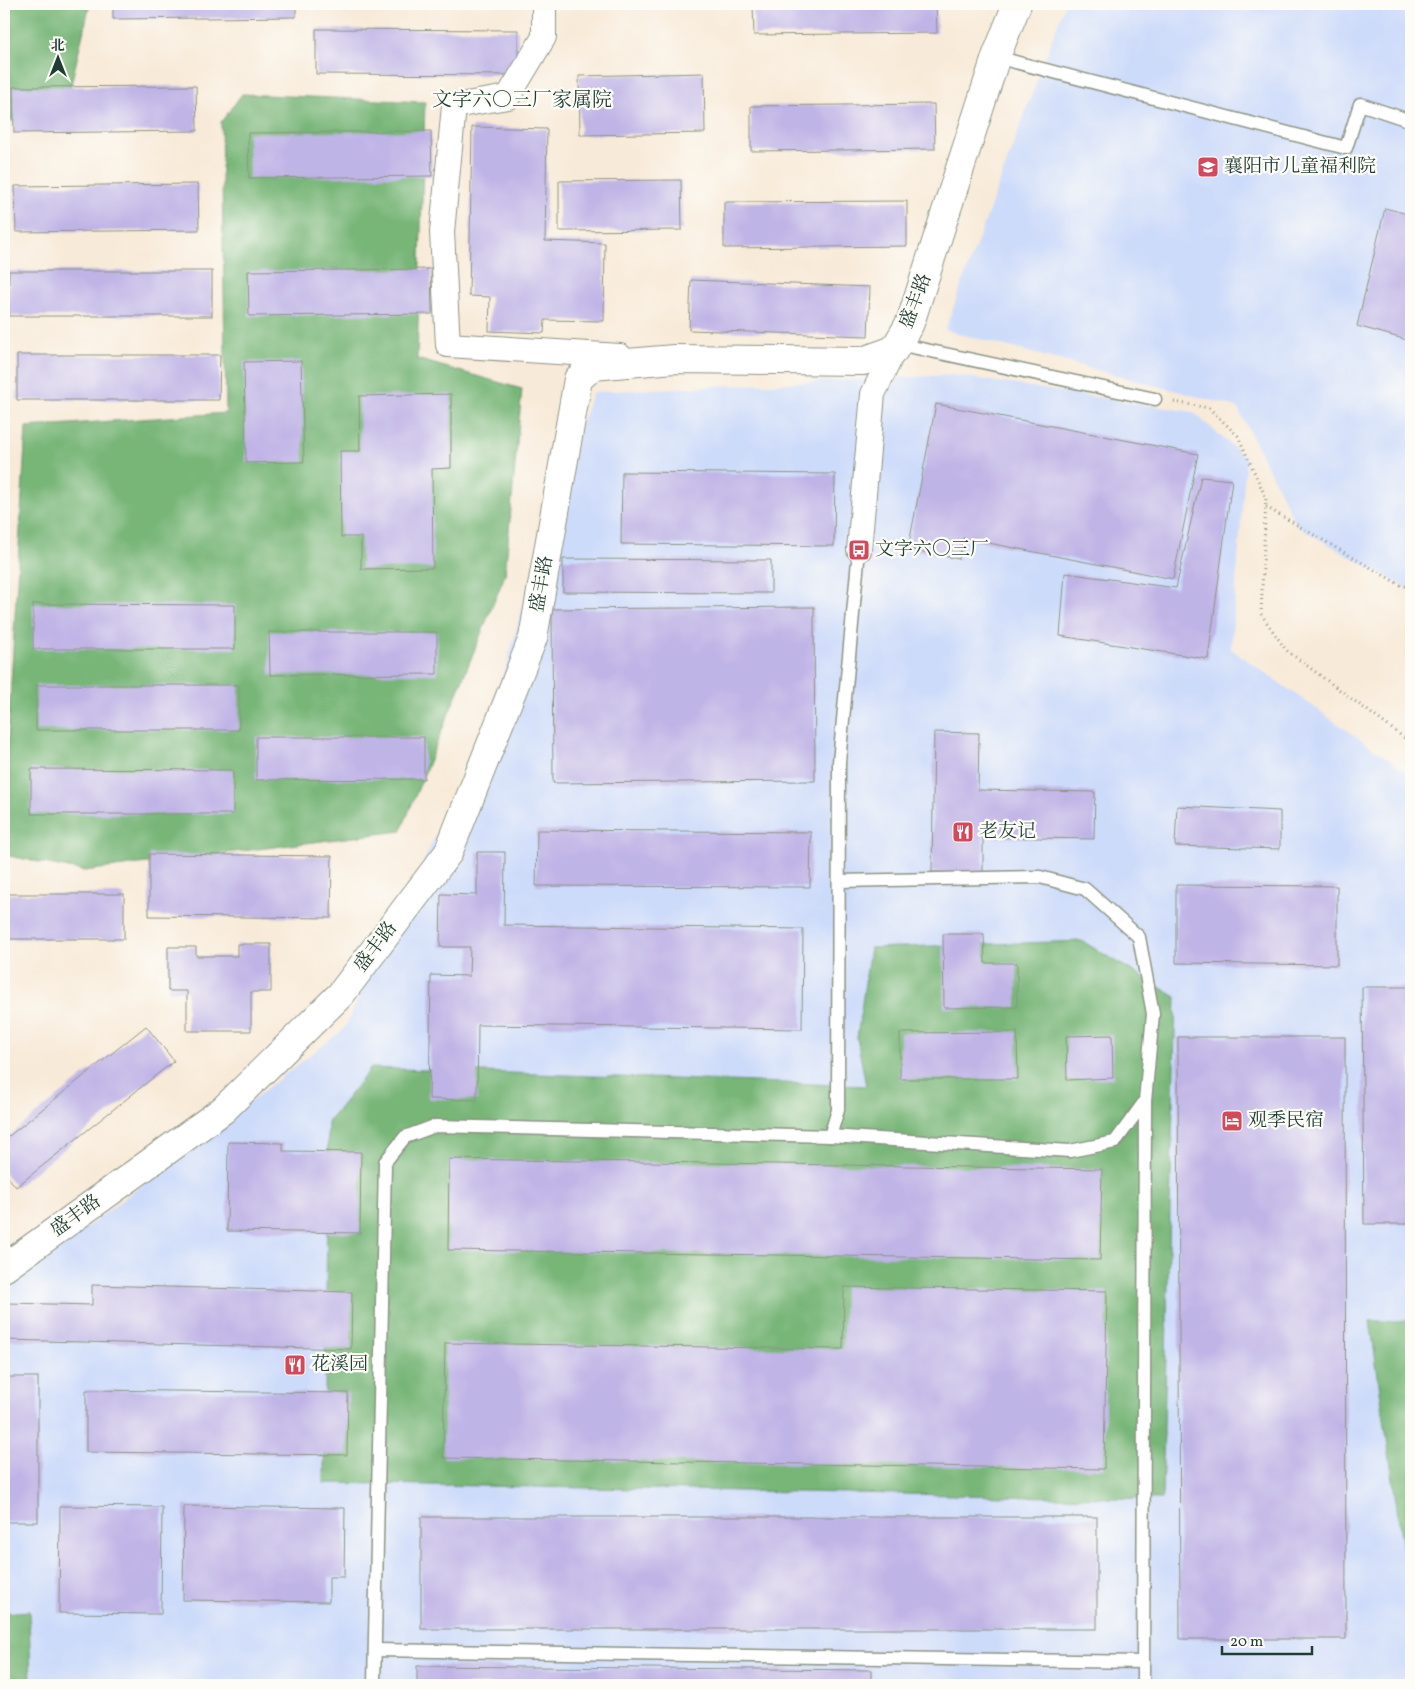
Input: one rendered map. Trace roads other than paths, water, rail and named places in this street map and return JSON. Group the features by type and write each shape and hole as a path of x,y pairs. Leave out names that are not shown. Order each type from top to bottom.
{"street":[{"path":"544,4 544,37 508,97 454,106 442,232 448,345 674,359"},
{"name":"盛丰路","path":"4,1268 223,1110 340,994 448,853 533,638 578,379 593,366 674,359 863,361 896,347 910,323 996,57 1017,4"},
{"path":"859,550 873,394 896,347"}],"lane":[{"path":"996,57 1346,148 1360,104 1411,121"},
{"path":"896,347 1155,399"},
{"path":"830,1136 838,1110 839,762 859,550"},
{"path":"838,881 1040,877 1085,889 1139,937 1153,1014 1145,1101 1143,1685"},
{"path":"374,1685 385,1162 405,1137 435,1126 830,1136 1070,1151 1115,1142 1145,1101"},
{"path":"375,1650 1143,1662"}],"place":[{"name":"襄阳市儿童福利院","path":"1208,167"},
{"name":"文字六〇三厂","path":"859,550"},
{"name":"老友记","path":"963,832"},
{"name":"观季民宿","path":"1232,1121"},
{"name":"花溪园","path":"295,1365"}],"district":[{"name":"文字六〇三厂家属院","path":"522,101"}]}
